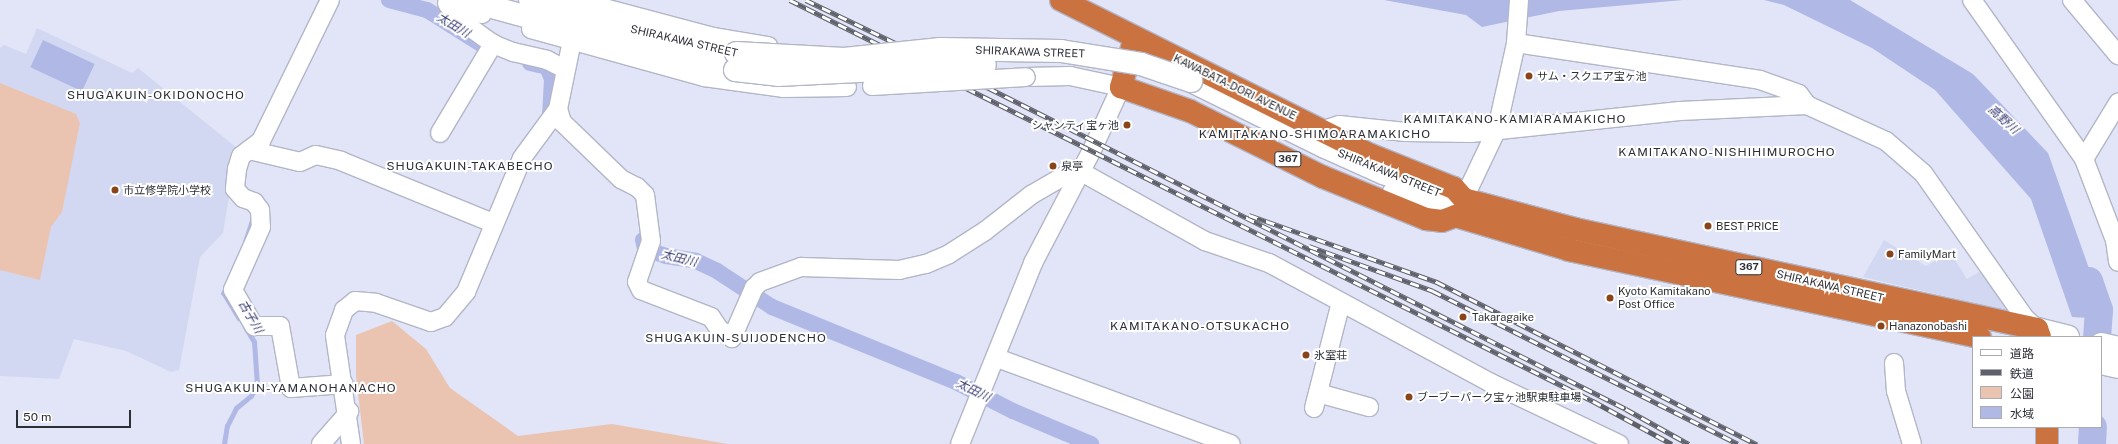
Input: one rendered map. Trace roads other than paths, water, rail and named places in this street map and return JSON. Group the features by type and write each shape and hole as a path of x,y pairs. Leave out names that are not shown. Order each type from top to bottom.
{"highway":[{"name":"KAWABATA-DORI AVENUE","path":"1061,0 1135,39 1323,130 1371,155 1454,188 1460,208"},
{"path":"1121,87 1135,39"},
{"name":"367","path":"1121,87 1190,111 1323,177 1426,219 1442,221 1460,208"},
{"name":"SHIRAKAWA STREET","path":"1460,208 1575,229 2050,334"},
{"name":"SHIRAKAWA STREET","path":"1460,208 1568,250 1975,336"},
{"path":"2047,428 2047,444"}],"street":[{"path":"330,0 261,141 241,156 235,189 243,198 254,202 260,210 261,226 233,290 254,326 280,326 290,388 344,384"},
{"name":"SHIRAKAWA STREET","path":"530,0 643,32 736,62"},
{"path":"574,0 596,3 720,38 793,48 836,48 854,86"},
{"path":"1460,208 1497,129 1516,39 1519,0"},
{"path":"1972,0 2084,159 2115,240 2118,262"},
{"path":"2072,0 2118,55"},
{"path":"565,69 547,60 513,52 493,44 457,18 454,2 572,40 704,77 784,88 1070,76 1121,87 1081,172 1033,264 996,358 965,443"},
{"name":"SHIRAKAWA STREET","path":"454,2 693,62 844,59 940,50 1061,51 1141,64 1189,88 1383,173 1451,197 1460,208"},
{"path":"1516,39 1760,80 1799,94 1807,105"},
{"path":"351,444 349,412 335,335 344,310 355,301 376,303 432,322 445,317 466,292 493,223 522,158 558,109 572,40"},
{"path":"440,133 493,44"},
{"path":"2084,159 2112,129 2118,103"},
{"path":"1323,130 1339,125 1406,132 1471,133 1497,129 1680,111 1807,105 1886,141 1923,173 2025,318 2050,334"},
{"path":"558,109 562,122 622,179 637,187 645,195 651,241 637,282 640,290 711,317 719,329 732,338 754,288 760,282 801,267 899,270 926,264 949,254 985,231 1031,195 1076,169 1205,241 1269,264 1491,383 1619,444"},
{"path":"249,150 300,162 316,155 341,161 493,223"},
{"path":"1341,302 1316,401 1369,408"},
{"path":"996,358 1231,444"},
{"path":"1894,363 1896,391 1912,444"},
{"path":"321,444 349,412"}],"water":[{"path":"1384,0 1683,0 1559,11 1482,27 1466,15"},
{"path":"1764,0 1850,0 1973,74 2048,153 2107,319 2072,317 2031,199 1935,90 1872,48 1784,5"},
{"path":"43,40 95,64 82,91 30,67"}],"waterway":[{"name":"太田川","path":"389,0 427,10 484,46"},
{"name":"太田川","path":"530,63 547,67 552,79 550,113 553,117"},
{"name":"古子川","path":"245,242 252,220"},
{"name":"太田川","path":"643,240 645,249 666,256 696,261 717,271 772,307 956,382 1013,411 1091,444"},
{"name":"高野川","path":"2089,281 2099,310 2097,336"},
{"name":"古子川","path":"227,287 224,293 239,318"},
{"name":"古子川","path":"224,444 227,426 236,408 251,396 257,385 254,342 245,327"},
{"name":"高野川","path":"2092,444 2093,428"}],"railway":[{"path":"790,0 1593,401 1672,444"},
{"path":"806,0 989,88 1626,409 1689,444"},
{"path":"1249,215 1437,282 1757,444"},
{"path":"1309,246 1433,291 1738,444"}],"place":[{"name":"サム・スクエア宝ヶ池","path":"1529,76"},
{"name":"シャンティ宝ヶ池","path":"1127,125"},
{"name":"泉亭","path":"1053,166"},
{"name":"市立修学院小学校","path":"115,190"},
{"name":"BEST PRICE","path":"1708,226"},
{"name":"FamilyMart","path":"1890,254"},
{"name":"Kyoto Kamitakano Post Office","path":"1610,298"},
{"name":"Takaragaike","path":"1463,317"},
{"name":"Hanazonobashi","path":"1881,326"},
{"name":"氷室荘","path":"1306,355"},
{"name":"ブーブーパーク宝ヶ池駅東駐車場","path":"1409,397"}],"district":[{"name":"SHUGAKUIN-OKIDONOCHO","path":"156,96"},
{"name":"KAMITAKANO-KAMIARAMAKICHO","path":"1515,120"},
{"name":"KAMITAKANO-SHIMOARAMAKICHO","path":"1315,135"},
{"name":"KAMITAKANO-NISHIHIMUROCHO","path":"1727,153"},
{"name":"SHUGAKUIN-TAKABECHO","path":"470,167"},
{"name":"KAMITAKANO-OTSUKACHO","path":"1200,327"},
{"name":"SHUGAKUIN-SUIJODENCHO","path":"736,339"},
{"name":"SHUGAKUIN-YAMANOHANACHO","path":"291,389"}]}
